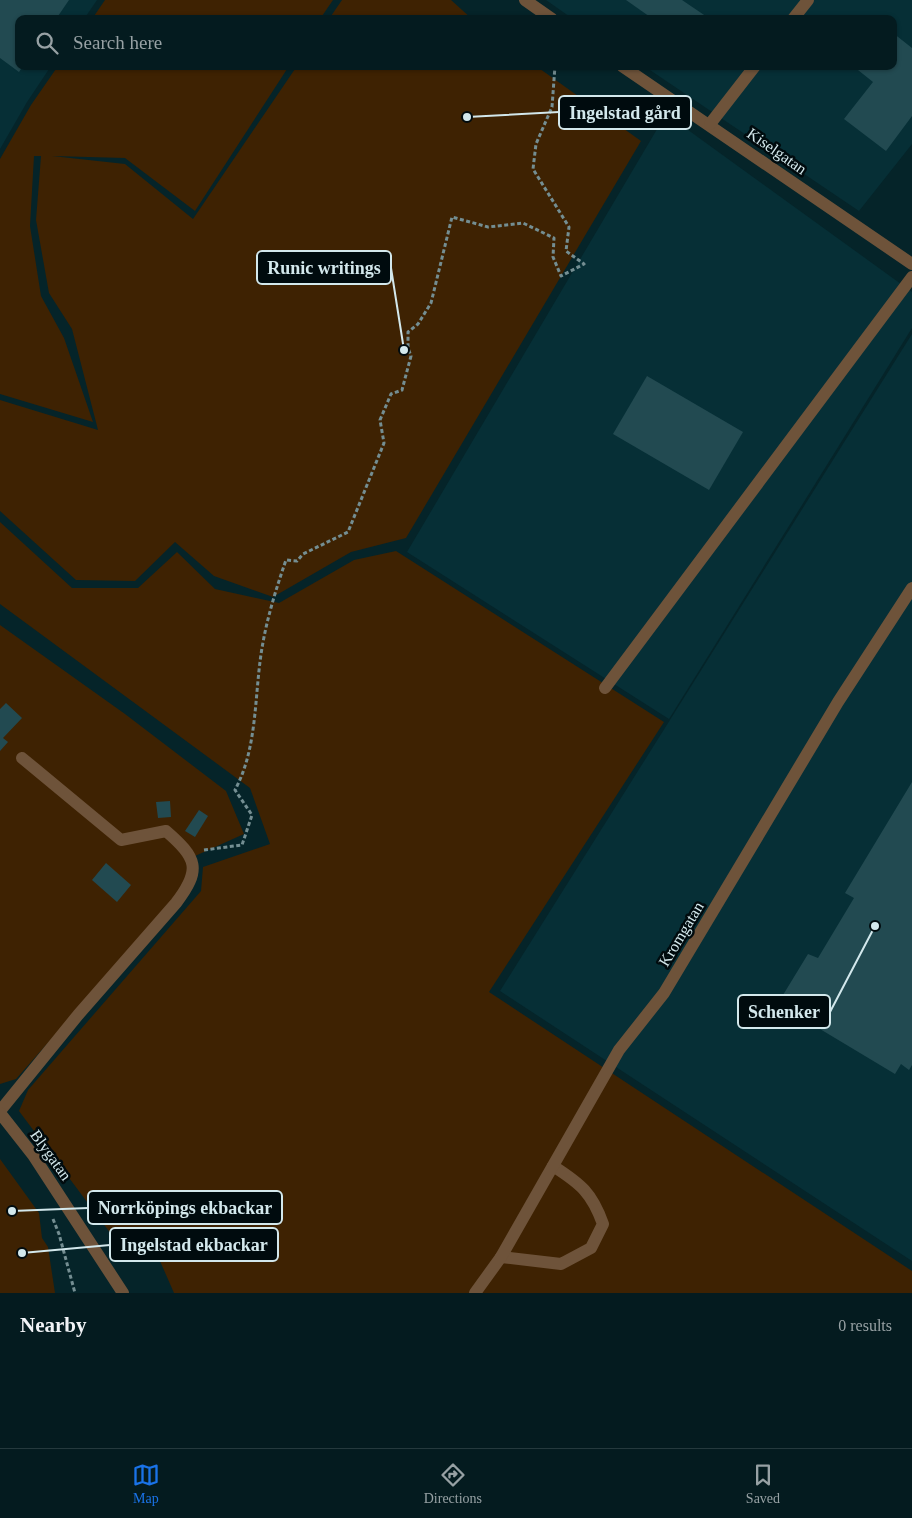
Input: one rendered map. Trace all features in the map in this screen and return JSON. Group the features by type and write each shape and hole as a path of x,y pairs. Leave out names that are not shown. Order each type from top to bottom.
{"street":[{"path":"524,0 546,15"},
{"path":"796,15 808,0"},
{"name":"Kiselgatan","path":"628,70 710,124 912,264"},
{"path":"710,124 752,70"},
{"path":"605,688 912,278"},
{"name":"Kromgatan","path":"475,1293 501,1257 619,1050 664,993 838,702 912,588"},
{"path":"0,1112 78,1015 190,885 194,870 188,852 166,831 121,840 22,758"},
{"name":"Blygatan","path":"0,1112 33,1154 123,1293"},
{"path":"501,1257 561,1264 591,1248 603,1224 594,1200 570,1177 554,1166"}],"path":[{"path":"188,852 242,845 252,815 235,790 245,772 252,737 262,649 275,590 286,560 297,561 303,554 348,532 384,443 380,420 391,394 402,390 411,356 408,348 408,332 418,324 431,303 452,217 488,227 523,223 554,238 553,257 561,276 584,264 566,251 569,227 533,169 536,144 552,107 555,70"},
{"path":"49,1211 60,1234 75,1293"}],"shaded area":[{"path":"0,0 97,0 87,15 15,15 15,70 48,70 0,149"},
{"path":"105,0 333,0 323,15 95,15"},
{"path":"342,0 451,0 468,15 332,15"},
{"path":"546,0 912,0 912,144 859,211 650,70 897,70 897,15 567,15"},
{"path":"55,70 286,70 195,211 125,158 52,156 125,164 193,219 294,70 542,70 641,141 406,538 351,552 273,597 214,576 175,542 135,581 76,580 0,511 0,400 98,430 72,329 49,293 36,220 41,156 34,156 30,226 41,296 64,338 93,422 0,394 0,159 31,105"},
{"path":"666,114 912,292 912,328 669,719 407,552"},
{"path":"912,334 912,1261 500,991"},
{"path":"0,522 72,588 138,588 177,552 215,589 279,603 354,560 396,551 664,722 489,992 912,1271 912,1293 174,1293 160,1261 114,1238 19,1111 28,1090 201,891 203,867 270,844 250,788 0,604"},
{"path":"0,625 125,714 226,791 244,834 195,856 181,892 16,1079 0,1084"},
{"path":"0,1159 39,1213 42,1238 48,1247 55,1293 0,1293"}],"building":[{"path":"0,0 69,0 59,15 15,15 15,69 0,58"},
{"path":"626,0 682,0 704,15 647,15"},
{"path":"897,36 912,48 912,116 886,151 844,119 873,82 858,70 897,70"},
{"path":"647,376 743,432 709,490 613,434"},
{"path":"6,703 22,718 3,738 8,742 0,751 0,709"},
{"path":"912,782 912,1065 909,1070 901,1064 895,1074 785,1008 790,1001 783,995 808,954 818,958 854,898 845,893"},
{"path":"170,801 171,817 158,818 156,802"},
{"path":"199,810 208,816 195,837 185,831"},
{"path":"106,863 131,885 117,902 92,880"}],"place":[{"name":"Ingelstad gård","path":"467,117"},
{"name":"Runic writings","path":"404,350"},
{"name":"Schenker","path":"875,926"},
{"name":"Norrköpings ekbackar","path":"12,1211"},
{"name":"Ingelstad ekbackar","path":"22,1253"}]}
